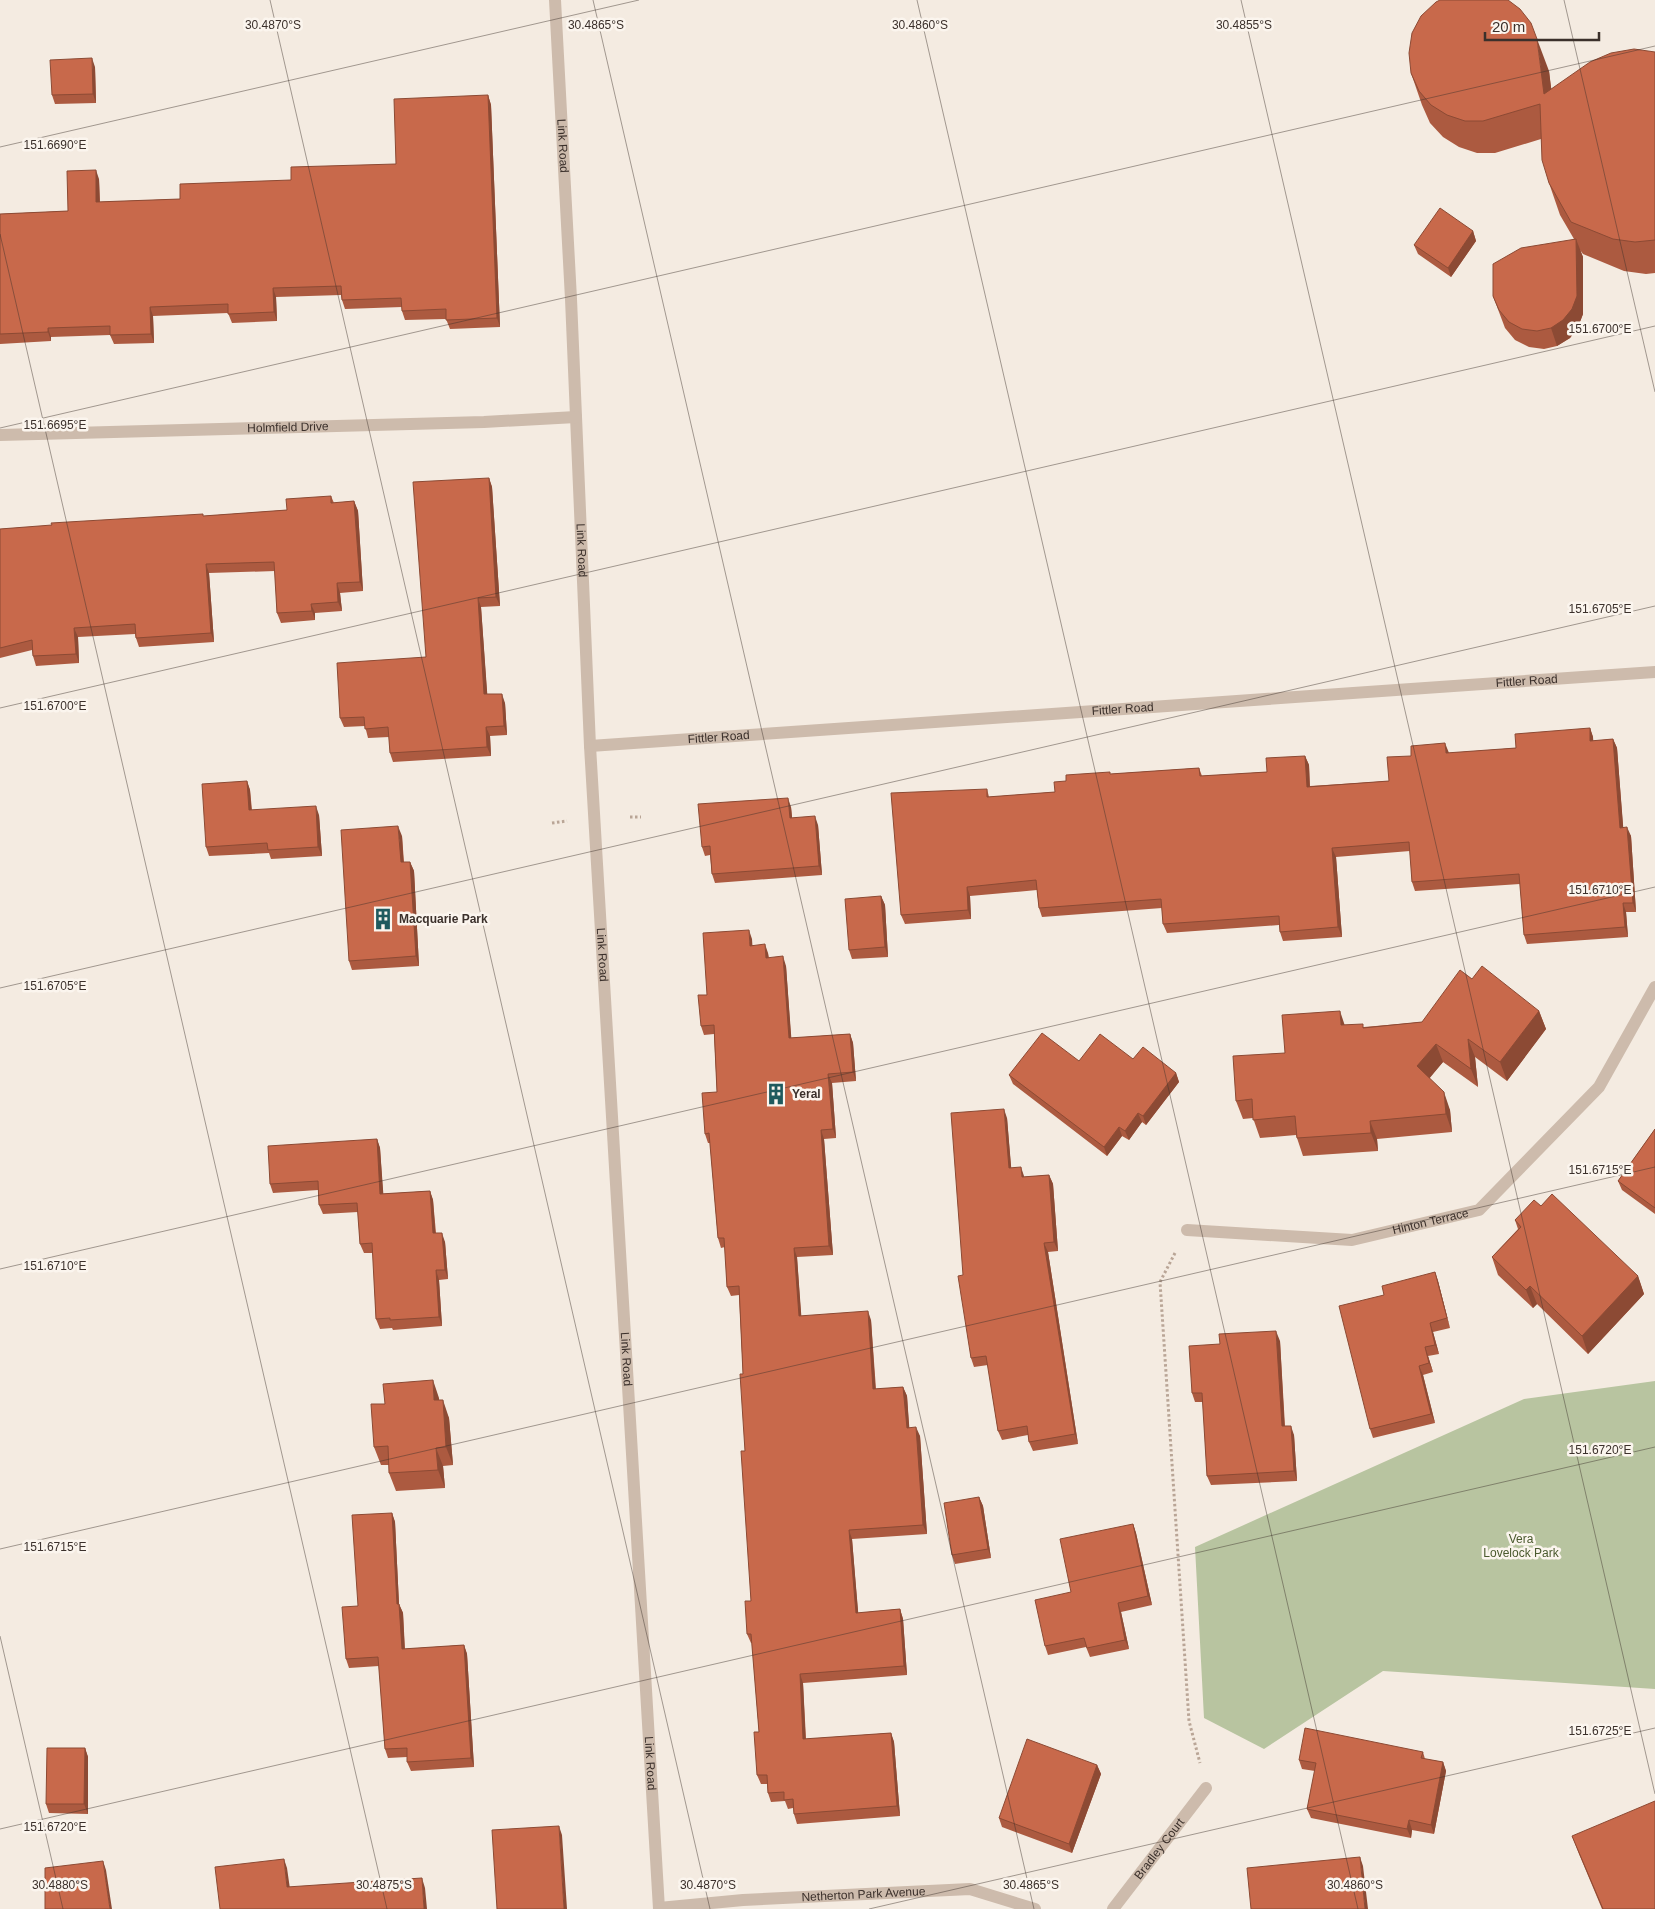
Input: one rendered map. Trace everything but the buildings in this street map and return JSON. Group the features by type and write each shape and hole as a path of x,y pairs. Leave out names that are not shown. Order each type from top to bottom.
{"street":[{"name":"Link Road","path":"555,0 571,299 590,746 659,1909"},
{"name":"Holmfield Drive","path":"0,435 484,422 576,416"},
{"name":"Fittler Road","path":"590,746 1655,672"},
{"name":"Hinton Terrace","path":"1187,1230 1352,1240 1479,1210 1599,1087 1655,988"},
{"name":"Bradley Court","path":"1113,1909 1206,1788"},
{"name":"Netherton Park Avenue","path":"659,1909 743,1900 970,1889 1035,1909"}],"path":[{"path":"630,817 641,817"},
{"path":"552,823 567,821"},
{"path":"1171,1260 1160,1282 1189,1721 1196,1746"}],"green space":[{"name":"Vera Lovelock Park","path":"1655,1381 1655,1689 1383,1671 1264,1749 1204,1718 1195,1547 1524,1399"}],"place":[{"name":"Macquarie Park","path":"383,919"},
{"name":"Yeral","path":"776,1094"}]}
